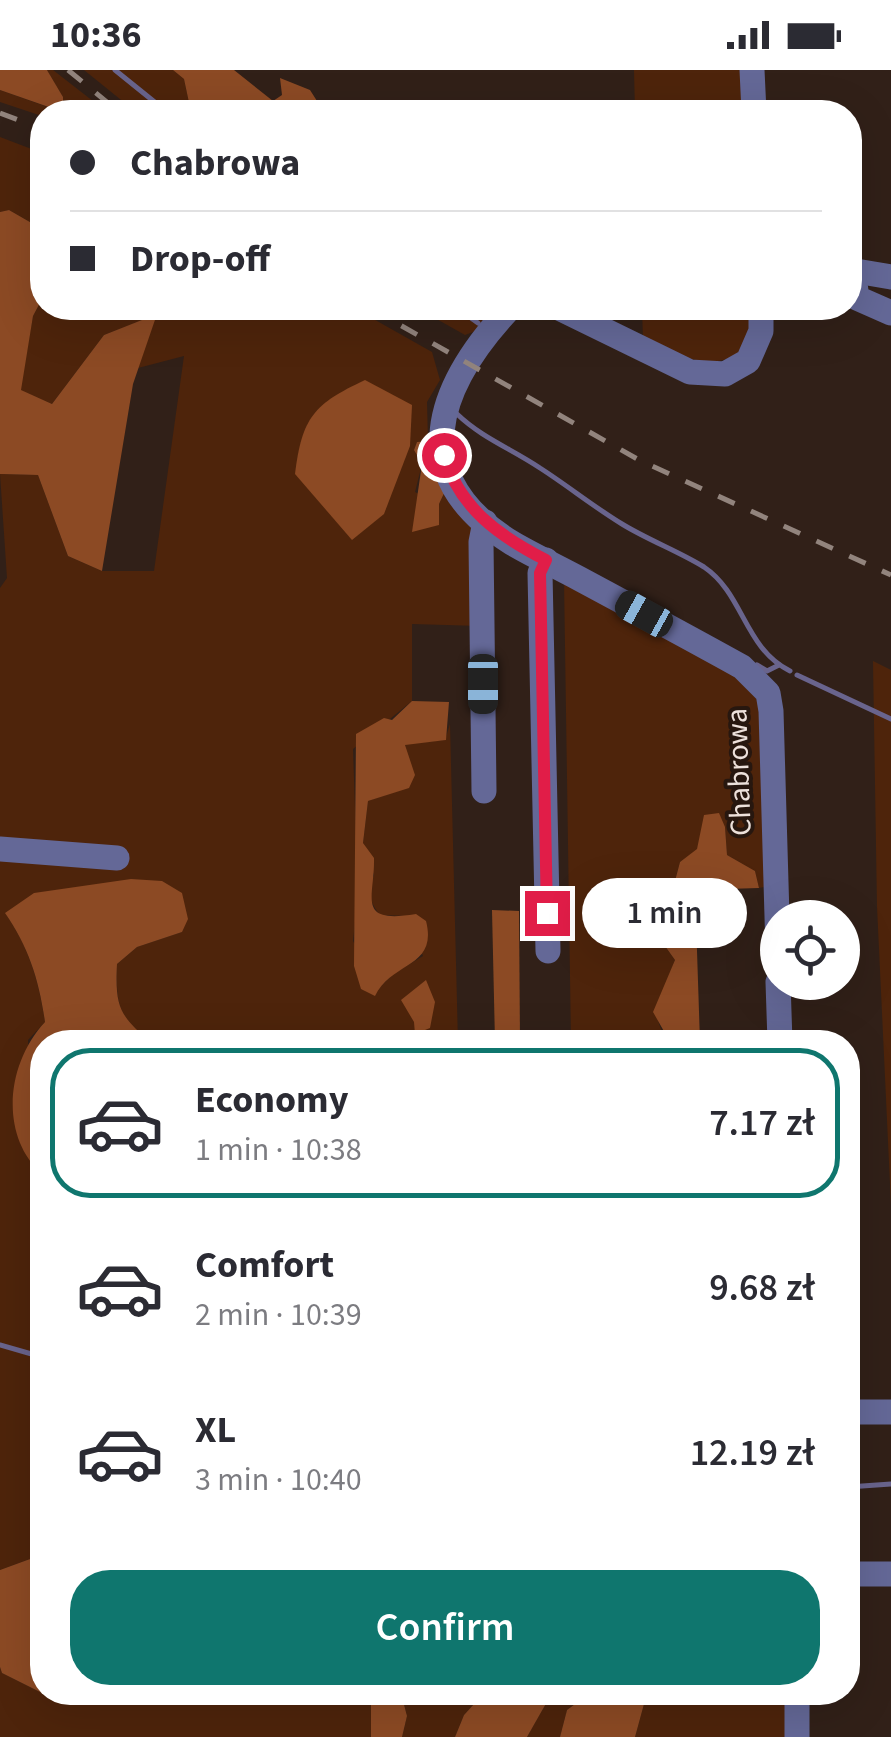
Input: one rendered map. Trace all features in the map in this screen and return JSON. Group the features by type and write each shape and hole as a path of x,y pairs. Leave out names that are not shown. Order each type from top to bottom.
{"street":[{"path":"752,70 753,100"},
{"path":"862,272 888,276"},
{"path":"862,300 891,313"},
{"name":"Chabrowa","path":"499,320 478,343 440,421 449,472 486,522 546,560 742,667 768,693 776,900"},
{"path":"585,320 706,375 725,374 748,361 765,320"},
{"path":"484,791 482,542 486,522"},
{"path":"546,560 540,573 548,951"},
{"path":"0,849 117,858"},
{"path":"779,1000 780,1030"},
{"path":"860,1412 891,1412"},
{"path":"860,1574 891,1574"},
{"path":"797,1705 797,1737"}],"shaded area":[{"path":"0,70 47,70 63,100 30,100 0,90"},
{"path":"47,70 53,70 92,100 63,100"},
{"path":"84,70 173,70 184,79 188,100 121,100"},
{"path":"173,70 234,70 272,100 188,100 184,79"},
{"path":"634,70 747,70 748,100 635,100"},
{"path":"280,78 310,90 316,100 274,100 282,95"},
{"path":"0,90 30,101 30,112 0,102"},
{"path":"0,137 30,148 30,222 9,210 0,212"},
{"path":"9,210 30,222 32,320 21,390 52,404 104,335 142,320 155,320 133,384 102,571 68,556 38,475 0,474 0,212"},
{"path":"32,320 142,320 104,335 52,404 20,390"},
{"path":"153,320 375,320 432,352 440,380 427,402 428,441 417,442 414,450 422,464 415,492 439,504 446,489 479,528 480,626 412,624 412,701 353,749 358,895 353,941 379,988 393,974 423,956 408,916 380,915 371,901 374,875 363,843 368,801 409,787 405,744 445,740 450,724 458,1030 138,1030 121,1009 117,964 137,947 182,932 6,914 32,965 45,1022 37,1030 30,1030 28,1040 30,1559 0,1570 0,588 7,578 0,474 38,475 68,556 102,571 154,571 184,356 138,368"},
{"path":"438,320 486,320 481,329 465,335"},
{"path":"642,320 752,320 742,352 716,361 692,359 643,340"},
{"path":"365,380 412,405 410,446 384,514 352,540 295,474 302,439 314,415 322,405"},
{"path":"428,441 436,475 446,489 439,504 439,525 412,532 422,464 414,450 417,442"},
{"path":"564,580 690,646 753,689 762,713 769,886 759,888 755,871 727,855 725,827 701,835 697,850 680,862 660,939 675,960 659,1002 661,1030 571,1030"},
{"path":"873,661 891,670 891,1205 877,906"},
{"path":"412,701 449,702 446,740 405,745 415,775 409,788 368,801 363,843 374,858 372,905 376,911 397,916 416,914 426,921 428,936 420,956 392,976 375,996 361,989 354,966 356,734 384,718 392,720"},
{"path":"719,813 725,827 727,855 755,871 759,888 695,890 700,1030 663,1030 653,1012 675,960 660,939 661,899 675,881 680,862 697,849 704,815"},
{"path":"131,879 162,881 182,893 188,919 182,932 137,947 117,964 118,1000 138,1030 39,1030 45,1022 40,992 21,939 5,913 34,893"},
{"path":"492,910 519,911 520,1030 495,1030"},
{"path":"426,980 435,1002 430,1028 415,1030 401,1000"},
{"path":"30,1043 30,1161 14,1121 15,1079"},
{"path":"30,1559 30,1687 2,1673 0,1667 0,1570"},
{"path":"0,1667 2,1673 30,1687 30,1705 371,1705 371,1737 0,1737"},
{"path":"371,1705 404,1705 407,1716 402,1737 371,1737"},
{"path":"404,1705 473,1705 455,1737 402,1737 407,1716"},
{"path":"473,1705 545,1705 527,1737 455,1737"},
{"path":"545,1705 574,1705 567,1710 560,1737 527,1737"},
{"path":"574,1705 644,1705 635,1737 560,1737 567,1710"},
{"path":"644,1705 787,1705 788,1737 635,1737"}],"waterway":[{"path":"115,70 152,100"},
{"path":"474,320 478,323"},
{"path":"457,414 622,524 704,567 728,591 763,649 790,671"},
{"path":"757,665 767,671 779,665"},
{"path":"797,675 891,719"},
{"path":"0,1345 30,1354"},
{"path":"860,1486 891,1484"}],"railway":[{"path":"68,70 104,100"},
{"path":"0,113 30,124"},
{"path":"391,320 639,460 891,575"}],"route":[{"path":"444,455 449,472 472,509 511,542 546,560 540,573 547,913"}]}
